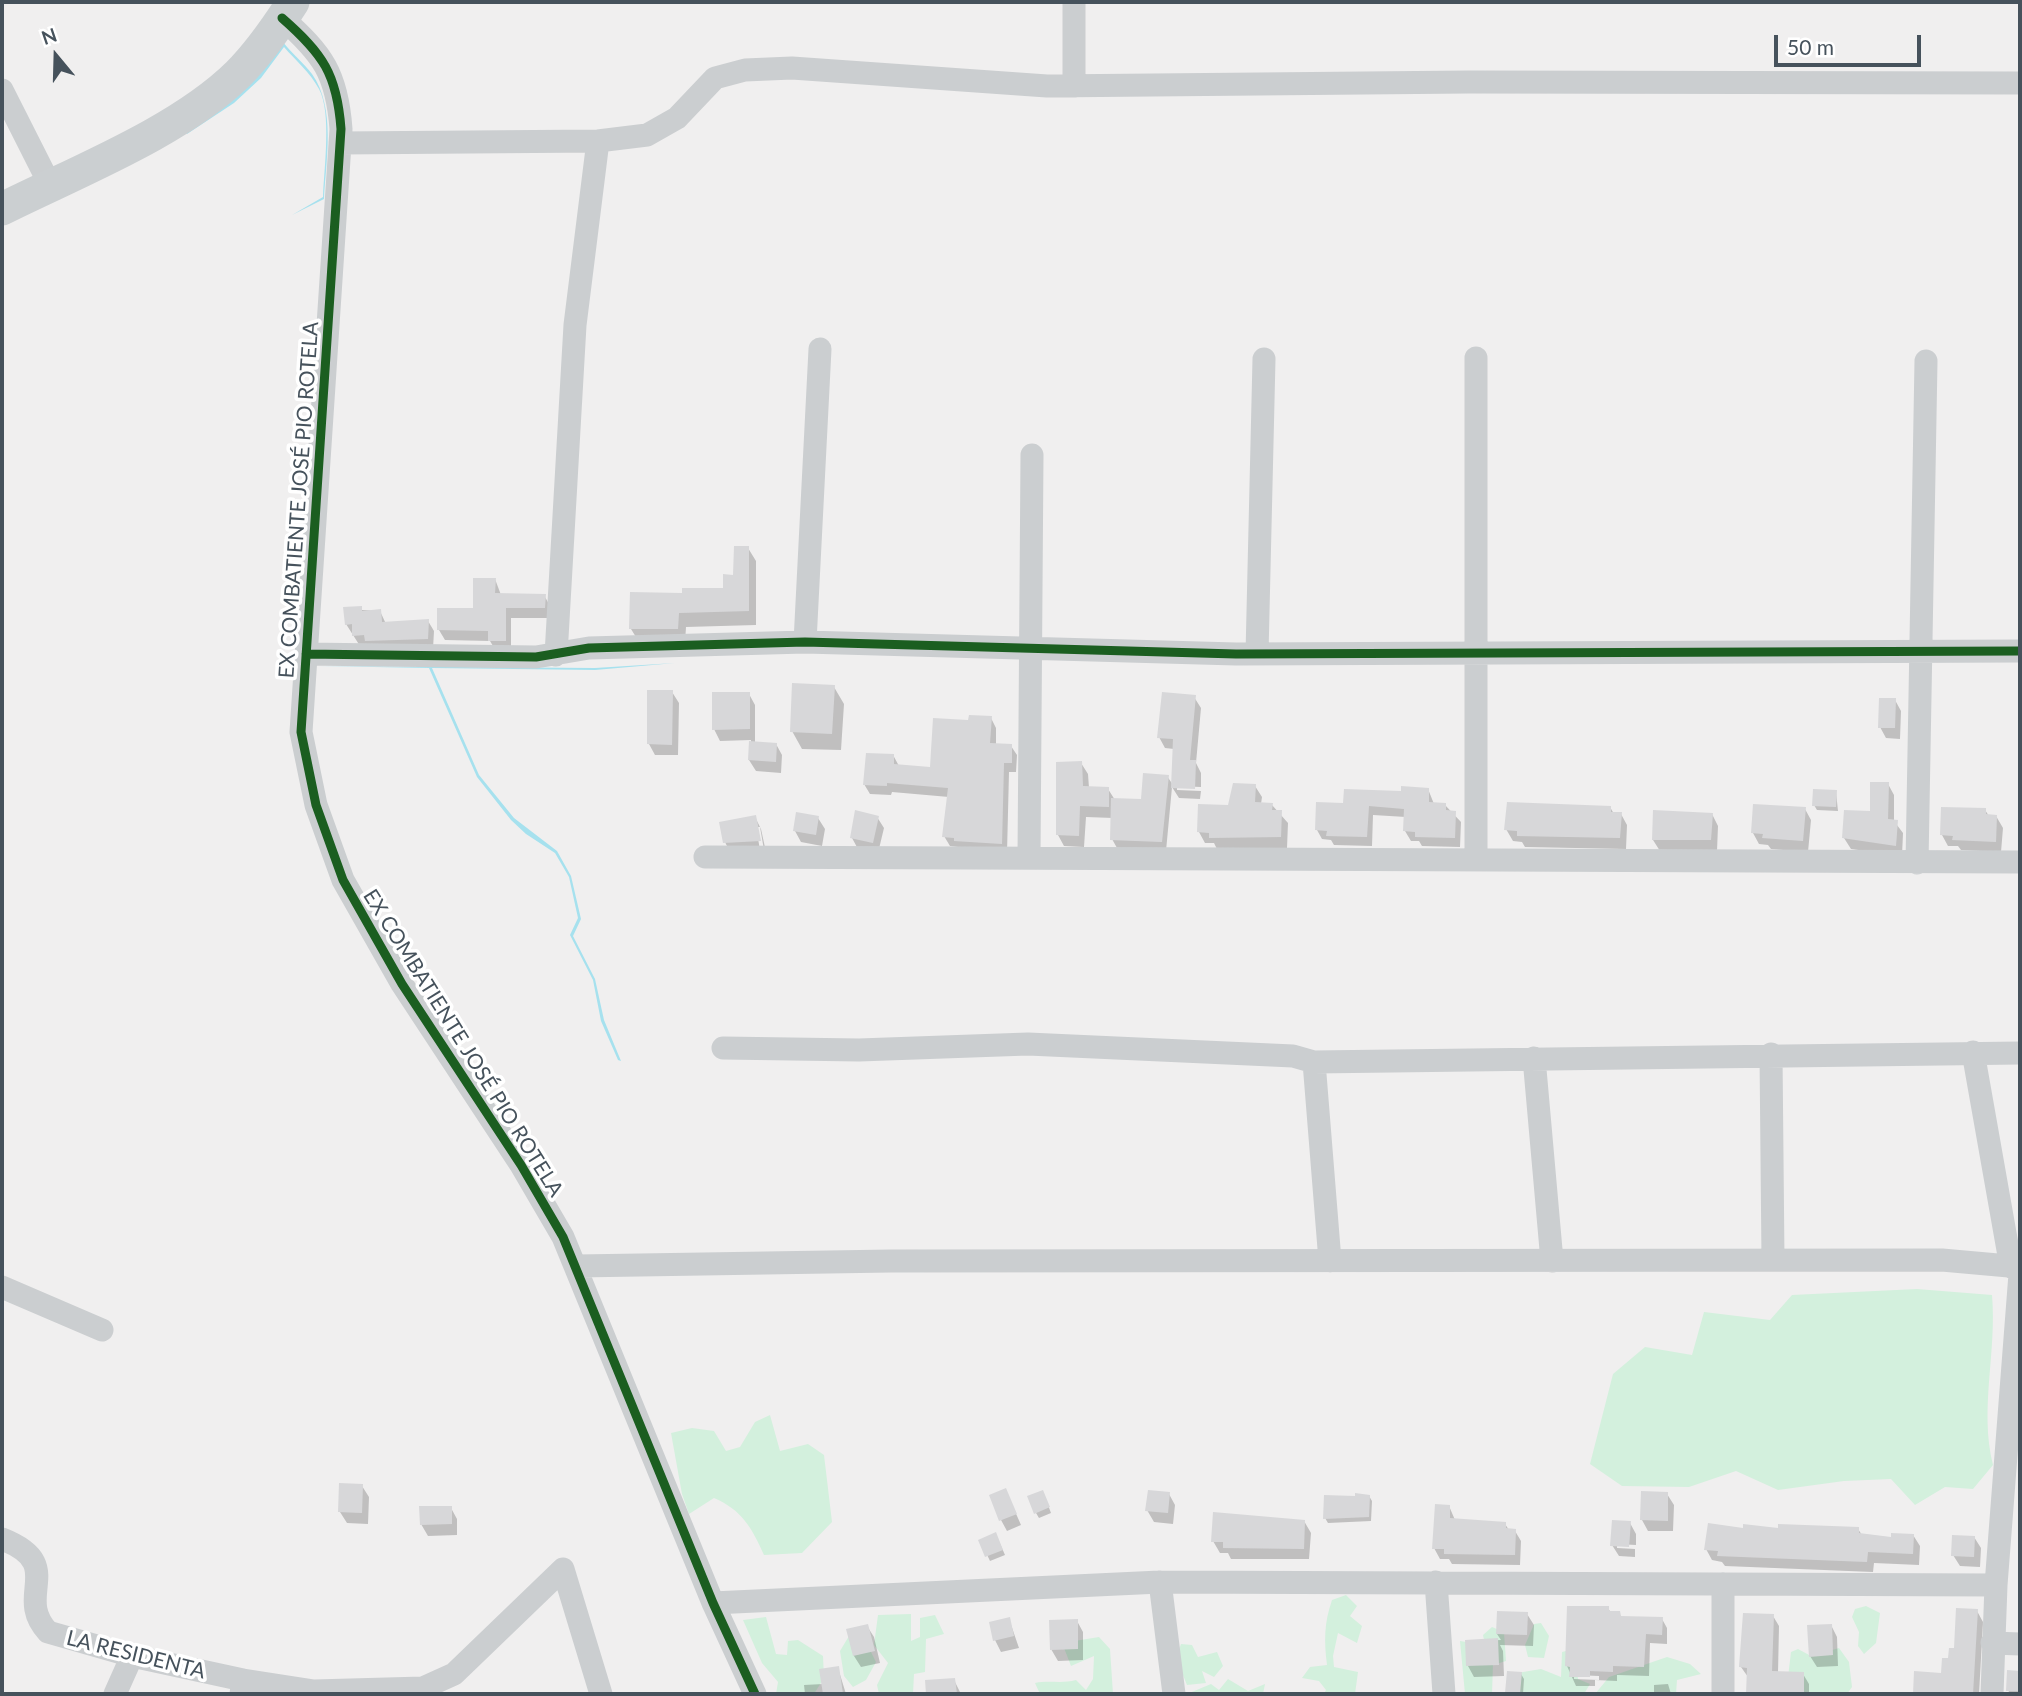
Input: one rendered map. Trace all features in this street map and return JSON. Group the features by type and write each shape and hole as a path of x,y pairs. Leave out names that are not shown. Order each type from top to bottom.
{"street":[{"path":"1074,2 1074,86"},
{"path":"2,209 121,151 208,99 237,75 288,10"},
{"name":"EX COMBATIENTE JOSÉ PIO ROTELA","path":"288,10 329,68 340,110 301,732 307,769 343,880 402,984 521,1164 577,1266 713,1603 755,1694"},
{"path":"340,143 598,141 647,135 662,129 677,118 715,78 745,70 792,68 1074,86 1456,82 2020,83"},
{"path":"2,90 50,185"},
{"path":"556,655 575,325 598,141"},
{"path":"804,642 820,349"},
{"path":"1476,358 1476,860"},
{"path":"1257,654 1264,359"},
{"path":"1917,863 1926,361"},
{"path":"1029,857 1032,454"},
{"path":"306,654 556,655 589,648 804,642 1257,654 2020,651"},
{"path":"705,857 2020,862"},
{"path":"723,1048 859,1050 1028,1044 1279,1055 1314,1062 1771,1054 2020,1053"},
{"path":"1973,1052 2017,1270 1992,1643 1992,1694"},
{"path":"1771,1054 1773,1261"},
{"path":"1534,1058 1552,1261"},
{"path":"1314,1062 1330,1261"},
{"path":"577,1266 891,1261 1942,1260 2017,1270"},
{"path":"2,1287 102,1330"},
{"name":"LA RESIDENTA","path":"2,1539 30,1552 36,1563 36,1608 40,1623 48,1632 242,1687 314,1691 423,1688 454,1674 563,1569 601,1694"},
{"path":"713,1603 1160,1582 1996,1585"},
{"path":"1160,1582 1174,1694"},
{"path":"1436,1582 1444,1694"},
{"path":"1723,1584 1723,1694"},
{"path":"1992,1643 2020,1644"},
{"path":"115,1694 132,1656"}],"green space":[{"path":"1917,1289 1992,1295 1988,1423 1993,1465 1973,1489 1945,1487 1915,1505 1891,1479 1844,1481 1778,1490 1736,1471 1689,1487 1622,1486 1590,1464 1613,1374 1645,1347 1692,1355 1704,1312 1770,1320 1792,1295"},
{"path":"770,1415 780,1451 808,1444 824,1455 832,1522 802,1553 764,1555 750,1528 732,1508 714,1498 689,1514 682,1494 671,1433 692,1428 714,1431 726,1451 740,1447 755,1422"},
{"path":"1346,1595 1357,1606 1350,1616 1362,1626 1357,1643 1338,1633 1333,1656 1334,1667 1358,1672 1355,1694 1324,1694 1326,1690 1319,1681 1302,1678 1310,1667 1327,1665 1325,1632 1329,1608 1332,1600"},
{"path":"1866,1606 1880,1613 1876,1643 1864,1654 1858,1646 1859,1632 1852,1617 1855,1609"},
{"path":"911,1614 911,1641 920,1637 920,1618 935,1615 944,1634 926,1639 925,1672 914,1674 913,1694 879,1694 877,1685 888,1663 874,1645 878,1615"},
{"path":"766,1617 776,1654 787,1655 788,1641 798,1640 823,1656 824,1678 814,1694 776,1694 778,1682 762,1663 743,1620"},
{"path":"1541,1623 1549,1636 1544,1658 1528,1657 1525,1645 1534,1624"},
{"path":"1492,1627 1504,1632 1506,1661 1493,1665 1492,1694 1465,1694 1460,1641 1485,1645 1483,1635"},
{"path":"849,1636 868,1646 876,1662 866,1680 853,1687 844,1676 840,1651"},
{"path":"1099,1637 1110,1649 1113,1694 1040,1694 1035,1683 1076,1680 1086,1690 1093,1679 1094,1656 1071,1666 1062,1643"},
{"path":"1181,1644 1192,1645 1198,1657 1217,1652 1223,1666 1214,1677 1202,1671 1206,1683 1187,1685 1176,1658"},
{"path":"1839,1648 1849,1662 1852,1687 1847,1694 1786,1694 1791,1652 1798,1649 1811,1656"},
{"path":"1574,1649 1578,1679 1590,1684 1584,1694 1514,1693 1517,1673 1541,1669 1561,1677 1562,1652"},
{"path":"1667,1657 1690,1664 1701,1674 1677,1680 1676,1694 1595,1694 1609,1677"},
{"path":"1228,1679 1248,1691 1265,1684 1263,1694 1187,1694 1211,1684 1219,1690"}],"water":[{"path":"283,42 312,74 322,97 307,72 284,47 261,78 234,103 187,134 185,131 239,92"},
{"path":"323,99 327,118 328,135 324,199 292,215 323,197 326,157"},
{"path":"675,663 595,670 432,668 479,775 514,818 557,851 571,876 581,919 573,936 595,979 604,1020 621,1061 618,1060 601,1021 593,980 570,935 578,918 569,877 555,853 526,834 511,820 477,777 429,668 318,666 595,668"}],"building":[{"path":"734,546 749,546 749,611 679,613 678,629 629,629 630,592 682,593 682,588 723,588 723,574 733,575"},
{"path":"473,578 496,578 495,593 546,594 545,608 506,608 506,641 488,641 488,631 437,630 437,608 473,608"},
{"path":"362,606 362,611 381,609 382,622 429,619 428,639 365,641 364,635 352,636 352,624 345,625 343,607"},
{"path":"792,683 835,685 832,734 790,732"},
{"path":"647,690 673,690 672,745 647,744"},
{"path":"712,692 750,692 750,729 712,730"},
{"path":"1162,692 1196,695 1190,760 1196,760 1195,789 1171,788 1173,739 1157,738"},
{"path":"1879,698 1896,698 1895,728 1878,728"},
{"path":"969,715 992,716 990,743 1012,744 1012,763 1004,763 1002,844 954,841 954,838 942,837 948,788 887,783 887,786 863,785 866,753 894,754 894,764 930,767 933,718 968,720"},
{"path":"749,741 777,743 776,762 748,760"},
{"path":"1082,761 1083,786 1109,787 1109,807 1080,806 1079,836 1056,835 1056,762"},
{"path":"1143,773 1169,775 1162,842 1110,840 1111,798 1141,799"},
{"path":"1870,782 1889,782 1888,819 1898,820 1896,846 1842,838 1844,810 1870,811"},
{"path":"1233,783 1256,784 1255,802 1273,803 1272,810 1282,810 1281,837 1209,838 1209,833 1197,832 1198,804 1228,805"},
{"path":"1401,786 1429,788 1429,802 1446,803 1446,810 1456,811 1455,838 1415,837 1415,832 1403,831 1404,809 1369,806 1367,837 1326,836 1327,831 1315,830 1316,802 1343,803 1344,789 1401,791"},
{"path":"1813,789 1837,790 1836,807 1812,806"},
{"path":"1507,802 1611,806 1611,812 1622,812 1620,838 1517,836 1517,831 1504,830"},
{"path":"1753,804 1806,807 1803,841 1762,838 1763,834 1751,833"},
{"path":"1941,807 1986,808 1986,814 1997,815 1996,842 1952,840 1953,836 1940,835"},
{"path":"855,810 879,816 873,843 850,838"},
{"path":"1653,810 1713,813 1711,840 1652,840"},
{"path":"796,812 819,816 816,835 793,831"},
{"path":"756,815 761,841 723,843 719,822"},
{"path":"339,1483 363,1484 362,1513 338,1512"},
{"path":"1006,1488 1017,1514 999,1521 989,1495"},
{"path":"1043,1490 1050,1507 1034,1514 1027,1496"},
{"path":"1148,1490 1170,1492 1168,1513 1145,1511"},
{"path":"1641,1491 1668,1492 1668,1521 1640,1520"},
{"path":"1355,1493 1370,1495 1369,1517 1323,1519 1324,1495 1355,1496"},
{"path":"1435,1504 1450,1505 1450,1518 1506,1522 1506,1528 1516,1529 1515,1555 1444,1554 1444,1549 1432,1549"},
{"path":"419,1506 452,1506 452,1524 420,1525"},
{"path":"1213,1512 1305,1520 1304,1549 1223,1548 1223,1542 1211,1542"},
{"path":"1612,1520 1631,1521 1629,1547 1610,1546"},
{"path":"1708,1523 1743,1528 1743,1524 1778,1528 1778,1524 1859,1527 1859,1533 1891,1537 1891,1533 1914,1534 1913,1554 1868,1552 1867,1562 1717,1556 1718,1551 1704,1550"},
{"path":"996,1532 1003,1550 985,1557 978,1540"},
{"path":"1952,1535 1975,1536 1974,1557 1951,1556"},
{"path":"1567,1606 1609,1606 1609,1611 1620,1611 1621,1616 1663,1617 1662,1635 1646,1634 1644,1667 1613,1666 1613,1672 1590,1671 1590,1677 1569,1677 1570,1667 1565,1666"},
{"path":"1956,1608 1978,1609 1973,1694 1913,1694 1914,1671 1941,1673 1942,1658 1948,1658 1949,1648 1954,1648"},
{"path":"1497,1611 1528,1612 1527,1635 1496,1634"},
{"path":"1743,1613 1774,1614 1772,1671 1804,1672 1804,1692 1746,1694 1747,1668 1739,1667"},
{"path":"1010,1617 1014,1636 993,1641 989,1622"},
{"path":"1078,1619 1078,1649 1050,1650 1049,1620"},
{"path":"868,1624 875,1651 853,1656 846,1629"},
{"path":"1832,1624 1833,1655 1809,1657 1807,1625"},
{"path":"1498,1638 1499,1665 1466,1666 1465,1640"},
{"path":"839,1666 843,1694 823,1694 819,1669"},
{"path":"2007,1670 2020,1671 2020,1691 2006,1691"},
{"path":"1507,1671 1522,1672 1520,1694 1505,1693"},
{"path":"955,1678 957,1694 926,1694 925,1680"}],"cycle path":[{"path":"282,18 318,54 325,66 336,94 341,129 301,732 316,805 343,880 402,984 521,1165 563,1237 713,1603 755,1694"},
{"path":"306,654 536,657 589,648 805,642 1236,654 2020,651"}]}
